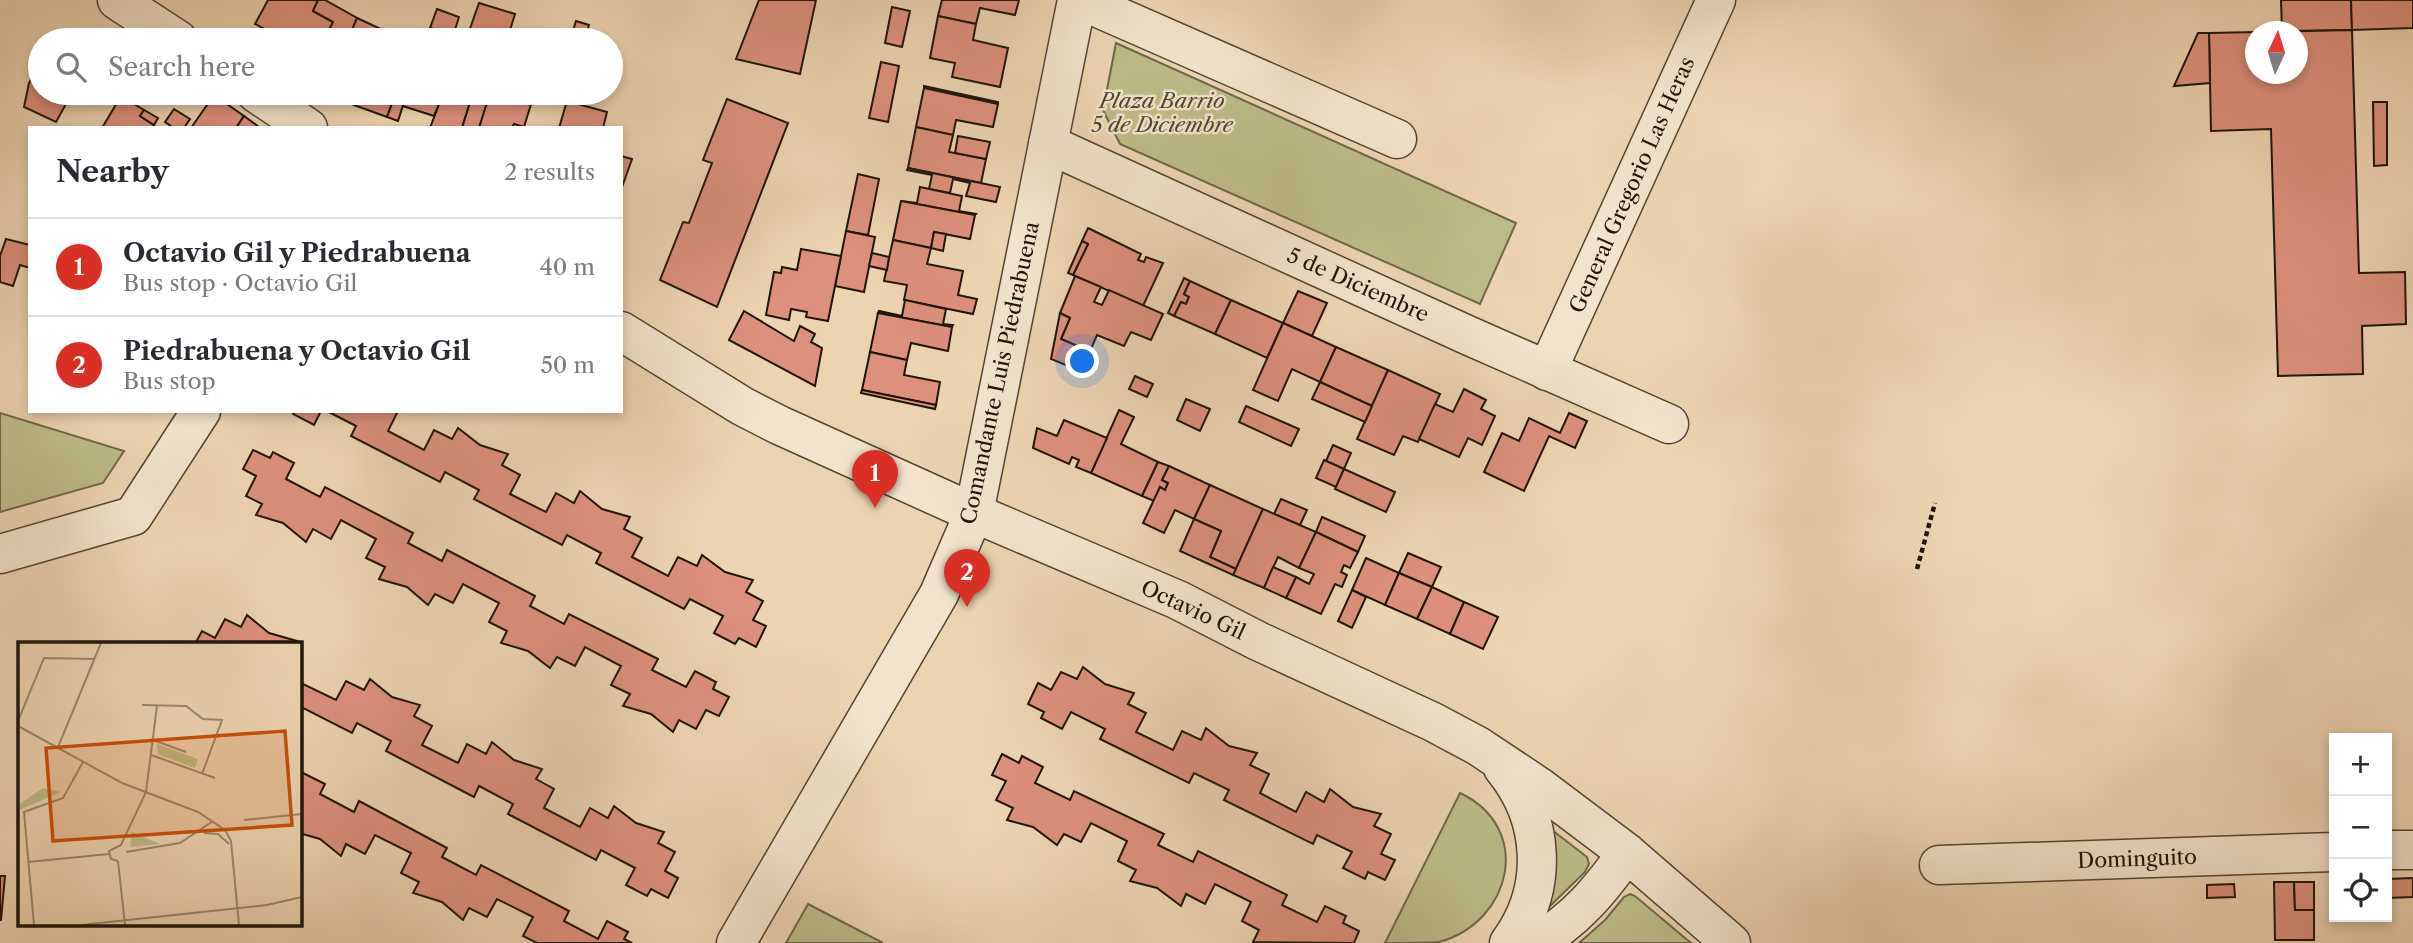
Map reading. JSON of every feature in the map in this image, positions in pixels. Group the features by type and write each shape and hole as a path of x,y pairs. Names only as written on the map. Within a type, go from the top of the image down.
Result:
{"street":[{"path":"1078,0 1397,139"},
{"name":"Comandante Luis Piedrabuena","path":"736,943 939,594 974,513 1078,0"},
{"name":"General Gregorio Las Heras","path":"1547,371 1716,0"},
{"path":"122,1 160,28"},
{"path":"274,105 305,126"},
{"name":"5 de Diciembre","path":"1048,145 1669,424"},
{"name":"Octavio Gil","path":"623,332 755,412 974,513 1178,600 1478,746 1538,786 1627,853 1731,943"},
{"path":"0,554 133,516 200,413"},
{"path":"1478,746 1500,765 1518,787 1536,834 1537,863 1533,896 1509,943"},
{"path":"2392,850 2413,850"},
{"name":"Dominguito","path":"1939,865 2329,852"},
{"path":"1536,943 1583,909 1597,895 1627,853"}],"path":[{"path":"1917,569 1935,503"}],"green space":[{"name":"Plaza Barrio 5 de Diciembre","path":"1116,43 1516,223 1480,304 1120,144 1103,110"},
{"path":"0,413 124,451 103,483 0,512"},
{"path":"1460,793 1483,809 1498,828 1505,850 1505,873 1497,895 1483,915 1464,931 1439,942 1385,943"},
{"path":"1552,830 1587,857 1589,864 1585,872 1548,908"},
{"path":"1630,894 1635,896 1691,943 1579,943"},
{"path":"808,904 883,943 786,943"}],"building":[{"path":"268,0 318,0 313,11 333,22 330,28 262,28 255,24"},
{"path":"318,0 325,0 357,18 353,28 330,28 333,22 313,11"},
{"path":"759,0 816,0 800,74 736,59"},
{"path":"942,0 1019,0 1015,15 980,8 976,24 938,16"},
{"path":"2281,0 2351,0 2352,30 2308,31 2308,21 2282,21"},
{"path":"2351,0 2413,0 2413,28 2352,30"},
{"path":"479,3 515,14 511,28 470,28"},
{"path":"892,7 910,11 902,47 885,43"},
{"path":"437,9 459,17 456,28 430,28"},
{"path":"938,16 976,24 973,40 1008,48 1000,87 952,77 955,63 930,58"},
{"path":"357,18 379,28 353,28"},
{"path":"576,21 589,25 588,28 574,28"},
{"path":"2352,30 2359,273 2405,272 2406,324 2362,326 2363,374 2278,376 2271,129 2211,131 2209,33 2245,32 2245,84 2308,84 2308,31"},
{"path":"2198,33 2209,33 2210,83 2174,86"},
{"path":"881,62 899,66 888,122 869,118"},
{"path":"28,88 28,105 65,105 56,122 24,107"},
{"path":"924,88 998,102 998,104"},
{"path":"924,88 998,104 993,127 956,120 953,135 916,127"},
{"path":"727,99 788,123 717,307 660,280 683,222 689,223 712,163 703,160"},
{"path":"2373,102 2387,102 2387,165 2374,166"},
{"path":"116,105 136,105 144,110 140,116 154,125 153,126 103,126"},
{"path":"207,105 228,105 244,116 237,126 192,126"},
{"path":"354,105 392,105 387,117"},
{"path":"392,105 403,105 398,121 387,117"},
{"path":"403,105 439,105 434,116"},
{"path":"439,105 469,105 463,126 431,126"},
{"path":"469,105 487,105 480,126 463,126"},
{"path":"486,105 531,105 524,126 480,126"},
{"path":"566,105 582,105 607,112 604,126 560,126"},
{"path":"174,109 190,119 185,126 171,126 165,122"},
{"path":"144,110 158,118 154,125 140,116"},
{"path":"244,116 258,126 237,126"},
{"path":"916,127 953,135 949,152 986,159 981,183 908,168"},
{"path":"958,136 990,142 986,159 955,153"},
{"path":"623,157 632,159 623,184"},
{"path":"908,168 1000,187 996,202 966,196 970,183 953,179 950,193 929,189 932,175 907,170"},
{"path":"858,174 879,179 868,235 846,231"},
{"path":"920,187 962,196 959,211 976,214 901,201 917,203"},
{"path":"901,201 975,215 970,239 934,232 931,248 893,240"},
{"path":"1088,228 1141,254 1138,260 1144,262 1146,257 1163,263 1143,306 1073,275 1088,244 1082,241"},
{"path":"846,231 875,237 864,292 835,286"},
{"path":"934,232 946,234 943,251 931,248"},
{"path":"6,239 28,244 28,267 20,265 13,286 0,282 0,256"},
{"path":"893,240 931,248 927,264 963,271 958,295 977,299 973,314 904,300 907,285 884,281"},
{"path":"1082,241 1088,244 1073,275 1068,273"},
{"path":"801,249 841,256 828,321 806,317 807,312 791,309 789,320 766,315 774,272 781,273 782,267 797,270"},
{"path":"872,253 889,257 887,270 869,266"},
{"path":"1075,276 1101,287 1094,302 1102,305 1109,290 1163,314 1151,340 1131,332 1124,346 1097,335 1081,372 1073,368 1082,348 1061,339 1070,318 1060,313"},
{"path":"1184,278 1190,281 1184,294 1189,297 1186,304 1181,302 1174,316 1168,313"},
{"path":"1190,281 1231,300 1215,334 1174,316 1181,302 1186,304 1189,297 1184,294"},
{"path":"1298,291 1327,303 1312,336 1283,323"},
{"path":"905,300 946,309 943,324 953,325 952,327 878,313 879,311 902,316"},
{"path":"1231,300 1283,323 1267,358 1215,334"},
{"path":"744,311 794,341 800,326 815,334 811,342 822,348 815,386 729,340"},
{"path":"878,313 952,327 948,351 911,343 907,360 870,352"},
{"path":"1060,313 1070,318 1061,339 1082,348 1073,368 1051,359"},
{"path":"1283,323 1336,347 1320,382 1292,369 1278,401 1253,390"},
{"path":"1336,347 1388,370 1372,406 1320,382"},
{"path":"870,352 907,360 904,375 940,382 936,405 862,390"},
{"path":"1388,370 1440,394 1418,442 1403,436 1394,455 1357,439"},
{"path":"1135,376 1153,384 1147,397 1129,389"},
{"path":"1320,382 1372,406 1365,422 1312,399"},
{"path":"1464,389 1486,400 1481,409 1495,416 1482,445 1468,438 1459,457 1419,439 1435,404 1453,412"},
{"path":"862,390 936,405 935,409 861,393"},
{"path":"1186,399 1210,409 1200,431 1177,420"},
{"path":"1246,406 1299,429 1291,446 1239,422"},
{"path":"1119,410 1134,417 1121,444 1158,462 1142,496 1091,473"},
{"path":"294,413 320,413 314,425"},
{"path":"331,413 397,413 388,431 424,450 434,430 452,439 458,428 480,445 508,454 502,465 520,475 510,494 546,512 556,493 574,503 580,491 602,509 630,517 624,529 642,538 632,557 668,576 678,557 697,566 702,555 725,572 753,580 746,592 763,601 753,620 766,626 756,647 739,638 735,644 714,633 723,616 690,599 684,609 596,563 601,553 567,535 562,545 474,499 479,490 445,472 440,482 351,436 356,426"},
{"path":"1569,413 1587,421 1575,448 1549,436 1524,491 1484,472 1502,433 1519,441 1529,418 1560,433"},
{"path":"1064,420 1107,438 1091,473 1076,467 1079,460 1072,457 1069,464 1033,448 1037,428 1057,436"},
{"path":"1333,445 1351,453 1344,469 1326,461"},
{"path":"253,450 270,458 273,452 294,463 286,479 320,497 325,487 413,533 408,543 442,561 447,550 535,596 530,606 564,624 569,614 658,659 652,670 686,687 695,671 716,682 713,689 729,697 719,716 706,710 696,729 679,720 673,732 651,714 623,706 630,694 611,685 621,666 585,647 575,666 557,657 550,668 528,651 501,643 507,631 489,622 499,603 463,584 453,603 435,594 428,605 407,587 379,579 385,567 366,558 376,539 341,520 331,539 313,529 306,542 283,523 256,515 262,504 246,496 256,476 243,469"},
{"path":"1324,460 1344,469 1336,487 1316,478"},
{"path":"1158,462 1169,466 1162,480 1168,483 1165,490 1160,487 1154,501 1142,496"},
{"path":"1169,466 1210,485 1194,519 1175,510 1164,533 1143,523 1160,487 1165,490 1168,483 1162,480"},
{"path":"1344,469 1395,492 1386,512 1335,489"},
{"path":"1210,485 1263,509 1236,569 1210,557 1221,531 1194,519"},
{"path":"1281,499 1307,510 1300,525 1274,514"},
{"path":"1263,509 1316,532 1299,568 1278,557 1264,588 1233,575"},
{"path":"1322,517 1365,536 1358,552 1316,532"},
{"path":"1194,519 1221,531 1210,557 1236,569 1233,575 1180,551"},
{"path":"1316,532 1358,552 1350,568 1344,565 1341,572 1347,575 1342,587 1335,584 1321,614 1286,598 1296,577 1309,584 1314,574 1299,568"},
{"path":"1408,553 1441,567 1432,587 1399,573"},
{"path":"1366,558 1399,573 1385,605 1352,590"},
{"path":"1273,567 1296,577 1286,598 1264,588"},
{"path":"1399,573 1432,587 1417,619 1385,605"},
{"path":"1432,587 1464,602 1450,634 1417,619"},
{"path":"1352,590 1366,597 1352,628 1338,621"},
{"path":"1464,602 1498,617 1483,649 1450,634"},
{"path":"247,615 269,633 297,641 196,642 202,631 215,638 225,619 241,627"},
{"path":"1083,667 1105,684 1134,693 1128,704 1146,713 1136,732 1173,750 1182,731 1201,740 1206,728 1229,746 1257,753 1250,765 1269,774 1260,793 1296,812 1306,792 1324,802 1330,789 1353,807 1381,814 1374,826 1391,834 1381,854 1395,860 1385,880 1368,872 1365,879 1343,868 1352,852 1317,835 1313,844 1224,800 1229,790 1194,773 1189,783 1100,739 1105,729 1071,712 1062,729 1041,718 1044,712 1028,704 1038,683 1051,690 1061,672 1077,679"},
{"path":"370,679 392,697 420,705 414,716 432,726 422,745 458,763 467,744 486,754 492,742 514,760 542,769 536,779 554,789 544,808 580,827 590,808 608,818 614,806 636,823 664,832 658,843 675,852 665,871 678,878 668,898 651,889 647,896 626,885 635,868 601,850 596,860 508,814 513,804 479,786 474,797 386,751 391,741 357,723 352,733 301,707 301,683 336,700 346,681 364,690"},
{"path":"1002,754 1019,763 1022,756 1043,767 1035,783 1070,800 1074,791 1164,834 1158,845 1193,862 1198,851 1287,895 1282,905 1317,922 1325,906 1346,916 1343,923 1359,931 1354,943 1253,942 1259,930 1242,921 1251,902 1215,884 1205,904 1186,894 1181,906 1157,888 1130,881 1136,870 1118,861 1127,841 1091,823 1081,842 1064,834 1057,845 1033,827 1007,820 1013,808 996,800 1006,781 992,775"},
{"path":"301,772 325,784 320,794 354,812 359,801 447,848 442,857 476,875 481,865 569,911 564,921 598,939 607,921 628,932 624,939 632,943 537,943 523,936 533,917 497,899 487,917 469,908 463,920 442,902 413,893 419,882 401,873 411,853 375,835 365,854 346,844 341,856 320,839 301,834"},
{"path":"0,876 5,876 1,920 0,920"},
{"path":"2413,878 2413,897 2392,898 2392,879"},
{"path":"2274,882 2294,882 2295,910 2314,910 2314,940 2275,940"},
{"path":"2294,882 2314,882 2314,910 2295,910"},
{"path":"2234,884 2235,897 2207,898 2207,885"}],"place":[{"name":"Octavio Gil y Piedrabuena","path":"875,508"},
{"name":"Piedrabuena y Octavio Gil","path":"967,607"}]}
